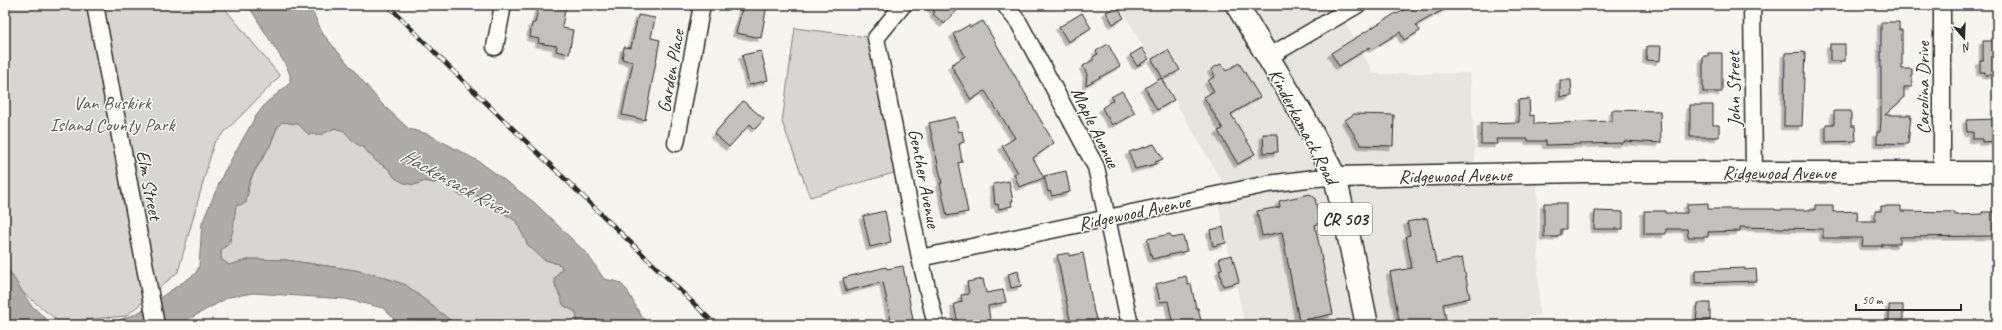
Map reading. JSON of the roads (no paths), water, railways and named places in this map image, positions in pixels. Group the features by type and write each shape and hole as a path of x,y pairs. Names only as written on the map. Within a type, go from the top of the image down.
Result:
{"main road":[{"name":"Kinderkamack Road","path":"1237,5 1305,119 1335,177 1367,325"}],"street":[{"name":"Elm Street","path":"95,5 156,325"},
{"path":"495,47 503,5"},
{"name":"Garden Place","path":"676,143 702,5"},
{"name":"Genther Avenue","path":"903,5 876,38 920,258 936,325"},
{"name":"Maple Avenue","path":"1005,5 1019,23 1088,148 1096,167 1130,325"},
{"path":"1268,57 1357,5"},
{"name":"John Street","path":"1752,5 1754,172"},
{"name":"Carolina Drive","path":"1942,5 1942,172"},
{"name":"Ridgewood Avenue","path":"920,258 1268,184 1308,179 1335,177 1584,172 1997,172"}],"water":[{"name":"Hackensack River","path":"243,5 307,5 314,15 323,34 382,104 409,129 428,134 480,162 535,203 588,255 604,279 619,282 627,290 641,316 650,325 574,325 577,322 576,312 563,305 554,279 562,269 561,265 543,259 528,245 516,221 476,195 468,194 463,196 458,194 456,188 442,180 434,183 425,181 414,185 404,183 395,178 389,169 376,161 363,147 355,143 344,131 335,128 322,134 308,134 298,124 282,122 277,127 270,146 254,171 248,185 246,203 236,206 232,235 230,240 221,250 221,259 229,265 251,259 286,260 355,270 380,276 406,285 456,325 400,325 383,308 346,299 253,293 229,297 178,325 106,325 136,314 195,274 199,267 202,223 224,172 256,116 266,103 290,83 290,75 287,67 251,10"},
{"path":"5,247 7,267 30,304 49,322 61,325 5,325"}],"railway":[{"path":"388,5 450,68 716,325"}],"park label":[{"name":"Van Buskirk Island County Park","path":"112,113"}]}
